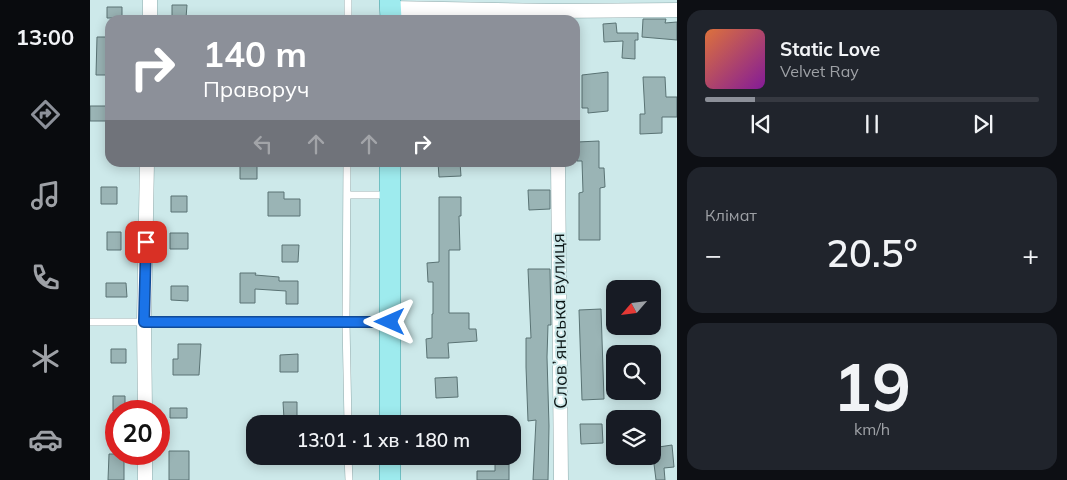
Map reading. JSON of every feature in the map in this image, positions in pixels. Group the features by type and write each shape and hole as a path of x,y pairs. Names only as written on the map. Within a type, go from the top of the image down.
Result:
{"main road":[{"path":"390,167 390,415"},
{"path":"390,465 390,480"}],"street":[{"path":"150,0 150,15"},
{"path":"390,9 531,15"},
{"path":"574,15 677,10"},
{"path":"145,400 144,322 147,167"},
{"name":"Словʼянська вулиця","path":"558,167 561,480"},
{"path":"145,465 145,480"}],"lane":[{"path":"348,0 348,15"},
{"path":"347,167 346,322 348,415"},
{"path":"347,194 390,195"},
{"path":"90,322 390,322"},
{"path":"348,465 348,480"}],"building":[{"path":"172,5 187,5 186,15 172,15"},
{"path":"107,7 122,7 122,15 107,15"},
{"path":"643,19 666,19 665,23 677,22 677,40 642,37"},
{"path":"616,23 617,33 638,33 638,40 635,40 635,59 622,58 623,41 604,42 603,24"},
{"path":"97,37 105,37 105,75 96,75"},
{"path":"608,72 608,111 588,113 588,108 582,108 582,75"},
{"path":"643,77 665,77 666,97 677,97 677,117 662,117 662,133 640,134 640,114 645,114"},
{"path":"90,106 105,106 105,121 90,121"},
{"path":"599,141 599,168 604,168 605,187 600,188 600,240 579,240 579,193 583,192 580,142"},
{"path":"240,167 257,167 257,179 240,179"},
{"path":"438,167 460,167 461,176 439,177"},
{"path":"101,187 117,187 117,204 101,204"},
{"path":"528,190 550,190 550,209 529,210"},
{"path":"268,192 284,192 284,199 300,199 300,216 268,216"},
{"path":"171,196 187,196 187,212 171,212"},
{"path":"439,197 461,197 461,216 459,216 460,250 449,250 449,313 469,313 469,329 476,329 477,341 448,343 449,358 427,358 426,339 432,338 433,282 428,282 427,263 439,262"},
{"path":"107,232 121,232 121,250 107,250"},
{"path":"170,233 188,233 188,249 170,249"},
{"path":"282,245 299,245 298,262 282,262"},
{"path":"528,269 550,269 551,325 548,325 547,357 548,480 533,480 536,420 528,421 526,338 531,338"},
{"path":"240,273 256,273 255,275 279,277 279,281 298,281 298,304 286,304 286,291 255,289 255,303 240,303"},
{"path":"106,283 126,283 127,297 106,297"},
{"path":"171,286 188,286 188,301 171,300"},
{"path":"601,309 604,399 582,400 579,310"},
{"path":"178,344 201,344 199,375 173,375 173,359 178,359"},
{"path":"111,349 126,349 126,363 111,363"},
{"path":"298,354 298,372 280,372 280,355"},
{"path":"457,377 458,397 436,398 435,378"},
{"path":"113,396 125,396 125,400 113,400"},
{"path":"283,402 297,402 297,415 284,415"},
{"path":"170,408 187,408 187,418 170,418"},
{"path":"580,424 602,424 603,443 581,444"},
{"path":"672,445 674,467 664,468 665,480 656,480 654,465 661,465 661,447"},
{"path":"170,451 189,451 189,480 169,480"},
{"path":"109,465 124,465 124,480 108,480"},
{"path":"495,465 509,465 509,480 477,480 477,471 495,471"}],"route":[{"path":"146,242 144,322 390,322"}]}
